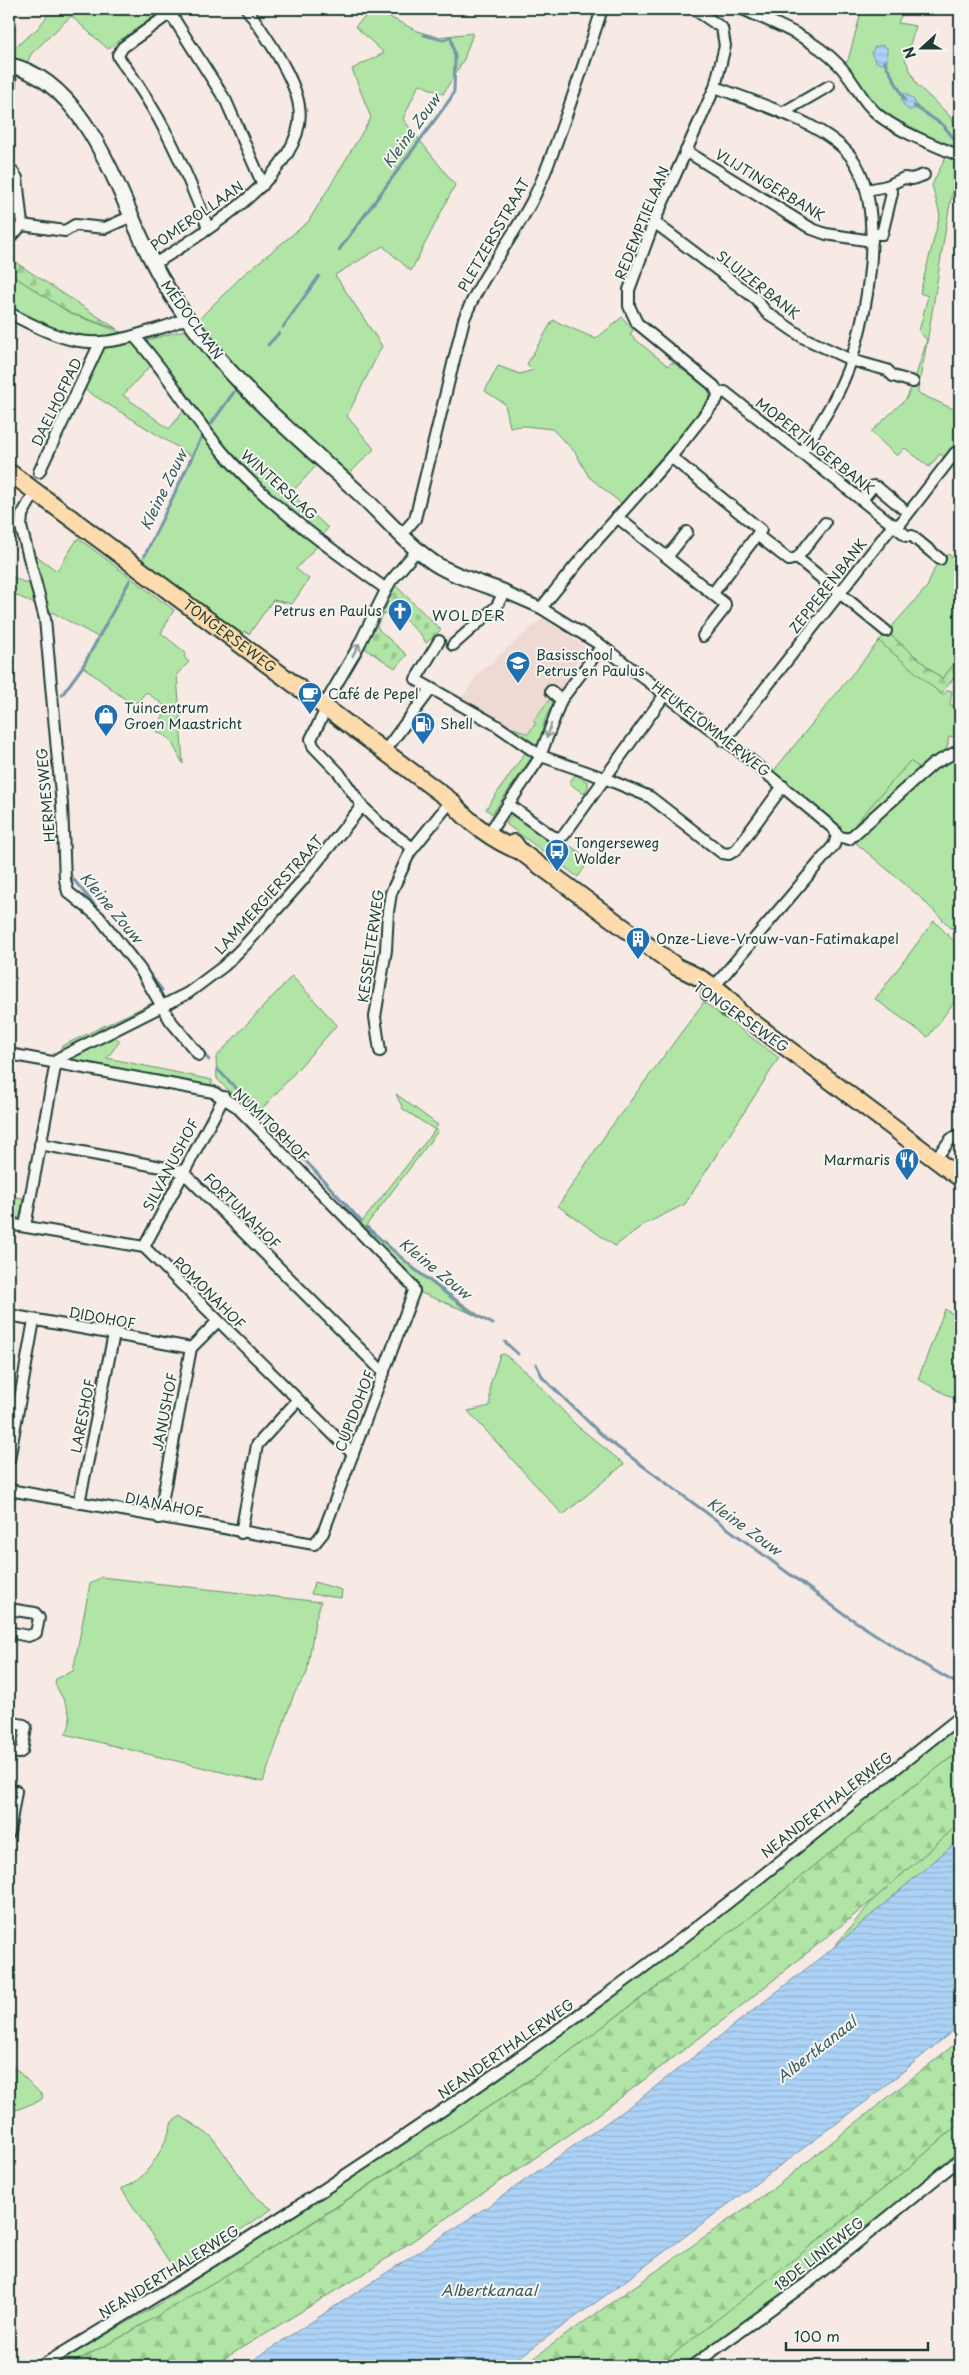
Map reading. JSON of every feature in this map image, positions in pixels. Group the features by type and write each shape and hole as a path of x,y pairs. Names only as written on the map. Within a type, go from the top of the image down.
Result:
{"main road":[{"name":"TONGERSEWEG","path":"9,472 325,709 451,801 463,804 491,830 511,840 520,851 677,967 695,974 709,991 734,1005 739,1012 960,1178"}],"street":[{"name":"POMEROLLAAN","path":"154,264 234,210 263,184 291,145 299,128 300,107 294,88 247,9"},
{"name":"PLETZERSSTRAAT","path":"402,534 415,518 464,319 470,303 478,287 528,208 551,160 602,9"},
{"name":"REDEMPTIELAAN","path":"694,9 720,25 725,35 725,46 715,88 654,222 629,290 628,301 631,313 637,323 714,386 718,394"},
{"path":"742,9 825,52 840,66 880,117 899,128 960,156"},
{"path":"208,228 168,132 146,94 119,58 119,51 165,17 170,16 174,19 226,101 263,184"},
{"path":"9,100 10,65"},
{"name":"MÉDOCLAAN","path":"10,65 27,71 46,82 75,112 104,156 154,264 186,317 211,350 238,379 418,550"},
{"path":"782,113 829,86"},
{"path":"715,88 782,113 816,130 844,149 858,168 867,190 872,238 867,284 851,360 835,398 801,453"},
{"name":"VLIJTINGERBANK","path":"686,151 812,229 826,234 872,238"},
{"path":"9,170 17,178 22,225 12,236"},
{"path":"867,190 887,186 904,178 924,175"},
{"path":"872,238 882,234 892,193 887,186"},
{"path":"22,225 65,231 75,225 105,228 132,216"},
{"name":"SLUIZERBANK","path":"654,222 756,299 766,312 804,338 851,360 887,370 893,376 913,382"},
{"path":"9,313 63,338 100,343 134,336 178,322 186,317"},
{"name":"WINTERSLAG","path":"134,336 162,367 200,423 240,470 260,490 318,538 386,589"},
{"name":"DAELHOFPAD","path":"39,472 100,343"},
{"name":"MOPERTINGERBANK","path":"718,394 725,392 907,536 912,536 940,559"},
{"path":"541,608 715,404 718,394"},
{"name":"ZEPPERENBANK","path":"724,741 893,525 900,524 955,453"},
{"path":"671,457 761,530 713,593"},
{"path":"862,500 874,486 902,508"},
{"name":"HERMESWEG","path":"35,492 26,505 21,521 45,619 62,814 64,877 68,892 88,907 108,928 140,969 163,1005 170,1020 199,1056"},
{"path":"617,517 724,602 726,607 703,636"},
{"path":"757,535 789,560 797,558 825,523"},
{"path":"668,556 687,532"},
{"path":"413,848 380,824 362,806 339,773 311,742 312,735 386,589 398,570 418,550"},
{"name":"HEUKELOMMERWEG","path":"418,550 440,567 541,608 602,646 666,693 783,786 834,829 837,836"},
{"path":"797,558 886,631"},
{"path":"453,645 498,606 504,592"},
{"path":"439,641 416,679 496,725 541,756 604,778 650,797 725,854 733,853 736,850 783,786"},
{"path":"491,830 541,756 561,700 602,646"},
{"path":"384,752 426,686"},
{"path":"551,692 561,700"},
{"path":"508,804 552,836 558,838 564,835 666,693"},
{"path":"709,991 834,845 837,836 849,839 933,764 960,750"},
{"name":"KESSELTERWEG","path":"380,1052 374,1017 386,950 389,901 401,868 413,848 451,801"},
{"name":"LAMMERGIERSTRAAT","path":"56,1062 60,1058 163,1005 203,982 248,943 315,866 362,806"},
{"name":"NUMITORHOF","path":"9,1054 213,1092 224,1097 236,1106 412,1285"},
{"path":"25,1226 56,1062"},
{"name":"SILVANUSHOF","path":"144,1247 182,1172 224,1097"},
{"path":"935,1159 951,1139 960,1134"},
{"path":"40,1144 182,1172"},
{"name":"FORTUNAHOF","path":"182,1172 384,1373"},
{"path":"9,1224 144,1247"},
{"name":"POMONAHOF","path":"144,1247 353,1454"},
{"name":"CUPIDOHOF","path":"314,1544 323,1534 414,1295 412,1285"},
{"name":"DIDOHOF","path":"9,1315 191,1348"},
{"path":"9,1460 34,1320"},
{"path":"191,1348 218,1321"},
{"name":"LARESHOF","path":"79,1503 114,1334"},
{"name":"JANUSHOF","path":"159,1518 191,1348"},
{"path":"241,1533 257,1445 298,1400"},
{"name":"DIANAHOF","path":"9,1490 241,1533 314,1544"},
{"path":"9,1609 35,1613 38,1618 36,1633 28,1636 9,1632"},
{"name":"NEANDERTHALERWEG","path":"40,2366 293,2211 597,2002 960,1717"},
{"path":"9,1722 26,1727 22,1751 19,1753 9,1752"},
{"path":"9,1789 16,1791 9,1833"},
{"name":"18DE LINIEWEG","path":"692,2366 811,2280 960,2159"}],"shaded area":[{"name":"Basisschool Petrus en Paulus","path":"543,618 587,648 573,667 576,670 556,698 552,695 532,721 536,724 528,733 514,727 511,730 460,701 478,674"}],"green space":[{"path":"53,9 85,9 93,13 109,15 133,9 164,9 108,49 71,16 31,54 27,63 11,59 14,48 37,29"},
{"path":"374,9 417,31 437,37 473,33 464,59 443,94 419,84 403,119 455,185 411,271 383,246 335,275 382,346 347,416 374,449 349,474 232,362 198,320 243,275 308,222 371,118 352,69 384,53 355,26"},
{"path":"862,9 904,9 898,23 916,26 905,59 917,85 948,114 959,130 960,152 875,109 844,65 848,60"},
{"path":"947,154 959,159 918,393 960,412 960,450 946,458 940,454 929,467 905,448 897,456 871,432 906,399 914,382 927,340 919,331 928,296 920,293 940,215 932,185"},
{"path":"9,258 117,329 70,313 9,273"},
{"path":"9,273 70,313 126,334 97,340 62,334 9,309"},
{"path":"622,317 633,330 630,335 668,366 672,362 706,387 710,394 709,402 622,504 589,477 575,452 552,429 525,426 510,427 505,404 485,391 498,366 520,374 533,370 527,364 553,320 596,339"},
{"path":"185,330 236,387 317,465 291,493 328,528 320,538 240,468 144,341"},
{"path":"136,342 153,363 123,395 169,429 186,408 318,545 296,569 309,579 292,604 273,600 249,634 244,631 241,635 142,560 193,457 82,388 101,349"},
{"path":"78,538 174,610 161,633 186,653 184,657 189,662 177,674 183,764 170,739 153,729 169,709 146,692 134,706 82,666 98,637 48,610 30,551 57,571"},
{"path":"948,554 960,563 960,657 942,679 887,632 927,587 938,560 942,562"},
{"path":"9,576 36,587 37,605 9,592"},
{"path":"394,584 441,630 426,643 422,636 398,613 400,610 395,605 388,611 389,614 384,613 377,625 379,630 407,655 395,668 361,646"},
{"path":"887,632 942,679 960,657 960,673 957,674 941,694 879,641"},
{"path":"879,641 943,695 948,690 952,691 950,705 960,706 960,735 949,737 946,753 921,769 910,762 858,828 845,834 772,773"},
{"path":"553,695 556,698 545,719 539,745 534,747 511,732 514,728 528,734 536,723 533,721"},
{"path":"527,750 532,757 492,814 486,809"},
{"path":"955,755 960,759 960,937 920,897 856,843 858,837 937,765"},
{"path":"910,761 921,769 858,828 856,823"},
{"path":"575,775 588,782 588,787 584,794 569,783"},
{"path":"514,815 551,842 564,842 590,859 578,877 506,824 511,816"},
{"path":"934,921 960,947 960,1005 955,1001 928,1037 875,999"},
{"path":"292,976 337,1025 255,1117 217,1079 216,1057"},
{"path":"154,1002 150,1008 58,1053 62,1046"},
{"path":"704,1002 779,1058 685,1204 643,1225 615,1246 558,1206 608,1131"},
{"path":"114,1036 120,1041 107,1058 212,1080 211,1090 72,1063 73,1055"},
{"path":"396,1094 438,1125 435,1129 438,1131 365,1227 427,1278 483,1318 421,1293 420,1287 364,1231 361,1223 435,1130 403,1109"},
{"path":"9,1196 23,1198 20,1218 9,1216"},
{"path":"945,1309 960,1319 960,1402 918,1379"},
{"path":"504,1354 529,1374 575,1424 624,1464 563,1515 468,1411 490,1406 490,1385 500,1355"},
{"path":"101,1577 321,1602 315,1621 307,1673 294,1694 263,1782 65,1734 69,1728 69,1715 65,1702 55,1684 56,1679 73,1671 90,1584"},
{"path":"314,1582 342,1590 341,1598 311,1594"},
{"path":"960,1725 960,1751 907,1791 761,1909 546,2069 273,2248 125,2335 67,2366 52,2366 161,2303 610,1995"},
{"path":"960,1751 960,1823 873,1900 731,2014 591,2120 371,2269 212,2366 67,2366 125,2335 300,2231 546,2069 761,1909 907,1791"},
{"path":"960,1823 960,1839 834,1947 873,1900"},
{"path":"960,2040 960,2123 897,2178 672,2355 657,2366 522,2366 778,2185"},
{"path":"9,2062 43,2096 41,2100 9,2113"},
{"path":"181,2116 212,2137 255,2196 272,2209 176,2272 121,2188 130,2185 138,2179 154,2162 172,2122"},
{"path":"960,2123 960,2155 818,2268 689,2366 657,2366 897,2178"}],"water":[{"path":"882,45 887,48 887,62 882,64 876,62 871,53 875,47"},
{"path":"905,93 913,99 918,108 909,110 904,106 901,98"},
{"name":"Albertkanaal","path":"960,1839 960,2025 868,2100 609,2293 507,2366 244,2366 490,2205 637,2101 834,1947"}],"waterway":[{"name":"Kleine Zouw","path":"339,250 451,98 454,91 455,57 451,37 443,40 424,35"},
{"path":"884,61 905,100"},
{"path":"914,106 943,125 960,146"},
{"name":"Kleine Zouw","path":"283,327 319,276"},
{"name":"Kleine Zouw","path":"268,345 279,333"},
{"name":"Kleine Zouw","path":"211,424 234,392"},
{"name":"Kleine Zouw","path":"145,555 203,434"},
{"name":"Kleine Zouw","path":"62,695 83,666 130,580"},
{"name":"Kleine Zouw","path":"67,810 69,853"},
{"name":"Kleine Zouw","path":"69,874 135,954"},
{"name":"Kleine Zouw","path":"144,967 162,990"},
{"name":"Kleine Zouw","path":"201,1051 209,1060"},
{"name":"Kleine Zouw","path":"217,1069 259,1111"},
{"name":"Kleine Zouw","path":"266,1118 361,1221"},
{"name":"Kleine Zouw","path":"367,1227 413,1268 472,1313 493,1324"},
{"name":"Kleine Zouw","path":"505,1342 518,1354"},
{"name":"Kleine Zouw","path":"536,1364 543,1378 605,1438 841,1612 904,1653 959,1685"}],"place":[{"name":"Petrus en Paulus","path":"400,632"},
{"name":"Basisschool Petrus en Paulus","path":"518,684"},
{"name":"Café de Pepel","path":"310,715"},
{"name":"Tuincentrum Groen Maastricht","path":"106,737"},
{"name":"Shell","path":"423,745"},
{"name":"Tongerseweg Wolder","path":"557,872"},
{"name":"Onze-Lieve-Vrouw-van-Fatimakapel","path":"638,960"},
{"name":"Marmaris","path":"907,1181"}],"district":[{"name":"WOLDER","path":"469,616"}]}
